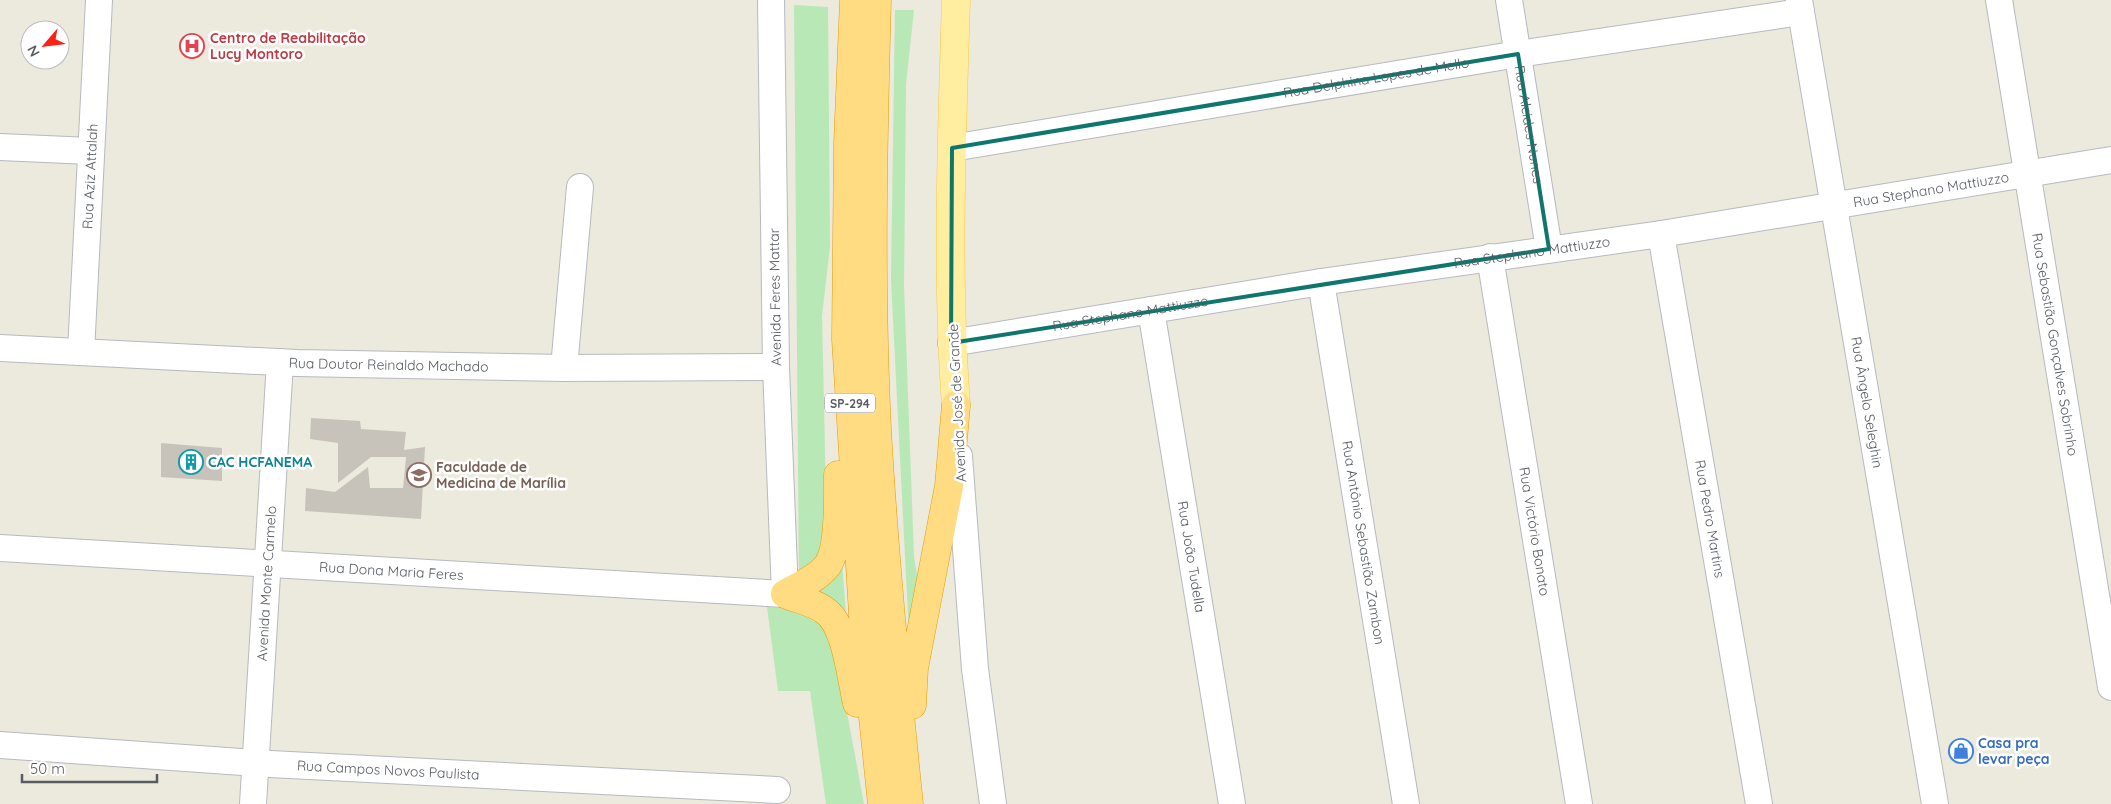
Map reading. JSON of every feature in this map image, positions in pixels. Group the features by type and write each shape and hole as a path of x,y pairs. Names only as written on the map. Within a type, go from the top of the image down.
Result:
{"highway":[{"name":"SP-294","path":"854,0 848,143 846,339 864,630 881,804"},
{"name":"SP-294","path":"877,0 873,146 877,428 889,610 911,804"},
{"path":"785,594 817,575 827,566 831,556 838,512 838,377 846,339"},
{"path":"911,804 914,668 948,486 956,405"},
{"path":"785,594 824,609 833,618 840,630 881,804"}],"main road":[{"name":"Avenida José de Grande","path":"956,0 952,148 951,343 956,405"}],"street":[{"name":"Rua Aziz Attalah","path":"81,352 99,0"},
{"name":"Avenida Feres Mattar","path":"771,0 776,367 785,594"},
{"name":"Rua Alcides Nunes","path":"1509,0 1549,249"},
{"name":"Rua Sebastião Gonçalves Sobrinho","path":"1998,0 2111,687"},
{"name":"Rua Delphina Lopes de Mello","path":"952,148 1800,6"},
{"name":"Rua Ângelo Seleghin","path":"1800,6 1935,804"},
{"path":"0,147 90,150"},
{"name":"Rua Stephano Mattiuzzo","path":"951,343 1321,282 1661,234 2111,160"},
{"path":"564,368 580,187"},
{"name":"Rua Pedro Martins","path":"1661,234 1759,804"},
{"name":"Rua Victório Bonato","path":"1490,257 1579,804"},
{"name":"Rua Antônio Sebastião Zambon","path":"1321,282 1406,804"},
{"name":"Rua João Tudella","path":"1151,310 1232,804"},
{"name":"Rua Doutor Reinaldo Machado","path":"0,348 288,363 564,368 776,367"},
{"name":"Avenida Monte Carmelo","path":"253,804 262,763 288,363"},
{"name":"Avenida José de Grande","path":"956,405 975,669 993,804"},
{"name":"Rua Dona Maria Feres","path":"0,548 785,594"},
{"name":"Rua Campos Novos Paulista","path":"0,745 262,763 777,790"},
{"name":"Avenida Monte Carmelo","path":"262,763 268,804"}],"highlighted area":[{"path":"1518,54 1549,249 951,343 952,148"}],"green space":[{"path":"794,5 828,7 830,246 822,316 827,540 824,552 799,577"},
{"path":"895,10 914,10 906,84 904,286 914,557 919,587 909,635 891,279"},
{"path":"841,549 847,627 814,588"},
{"path":"767,607 790,609 823,622 835,648 864,804 826,804 810,691 778,691"}],"building":[{"path":"311,418 360,421 361,429 406,432 404,450 425,447 421,519 305,511 306,488 335,492 368,467 370,488 403,488 406,457 371,457 338,483 338,443 310,439"},
{"name":"CAC HCFANEMA","path":"161,443 222,448 222,481 161,477"}],"place":[{"name":"Centro de Reabilitação Lucy Montoro","path":"192,46"},
{"name":"CAC HCFANEMA","path":"191,462"},
{"name":"Faculdade de Medicina de Marília","path":"419,475"},
{"name":"Casa pra levar peça","path":"1961,751"}]}
